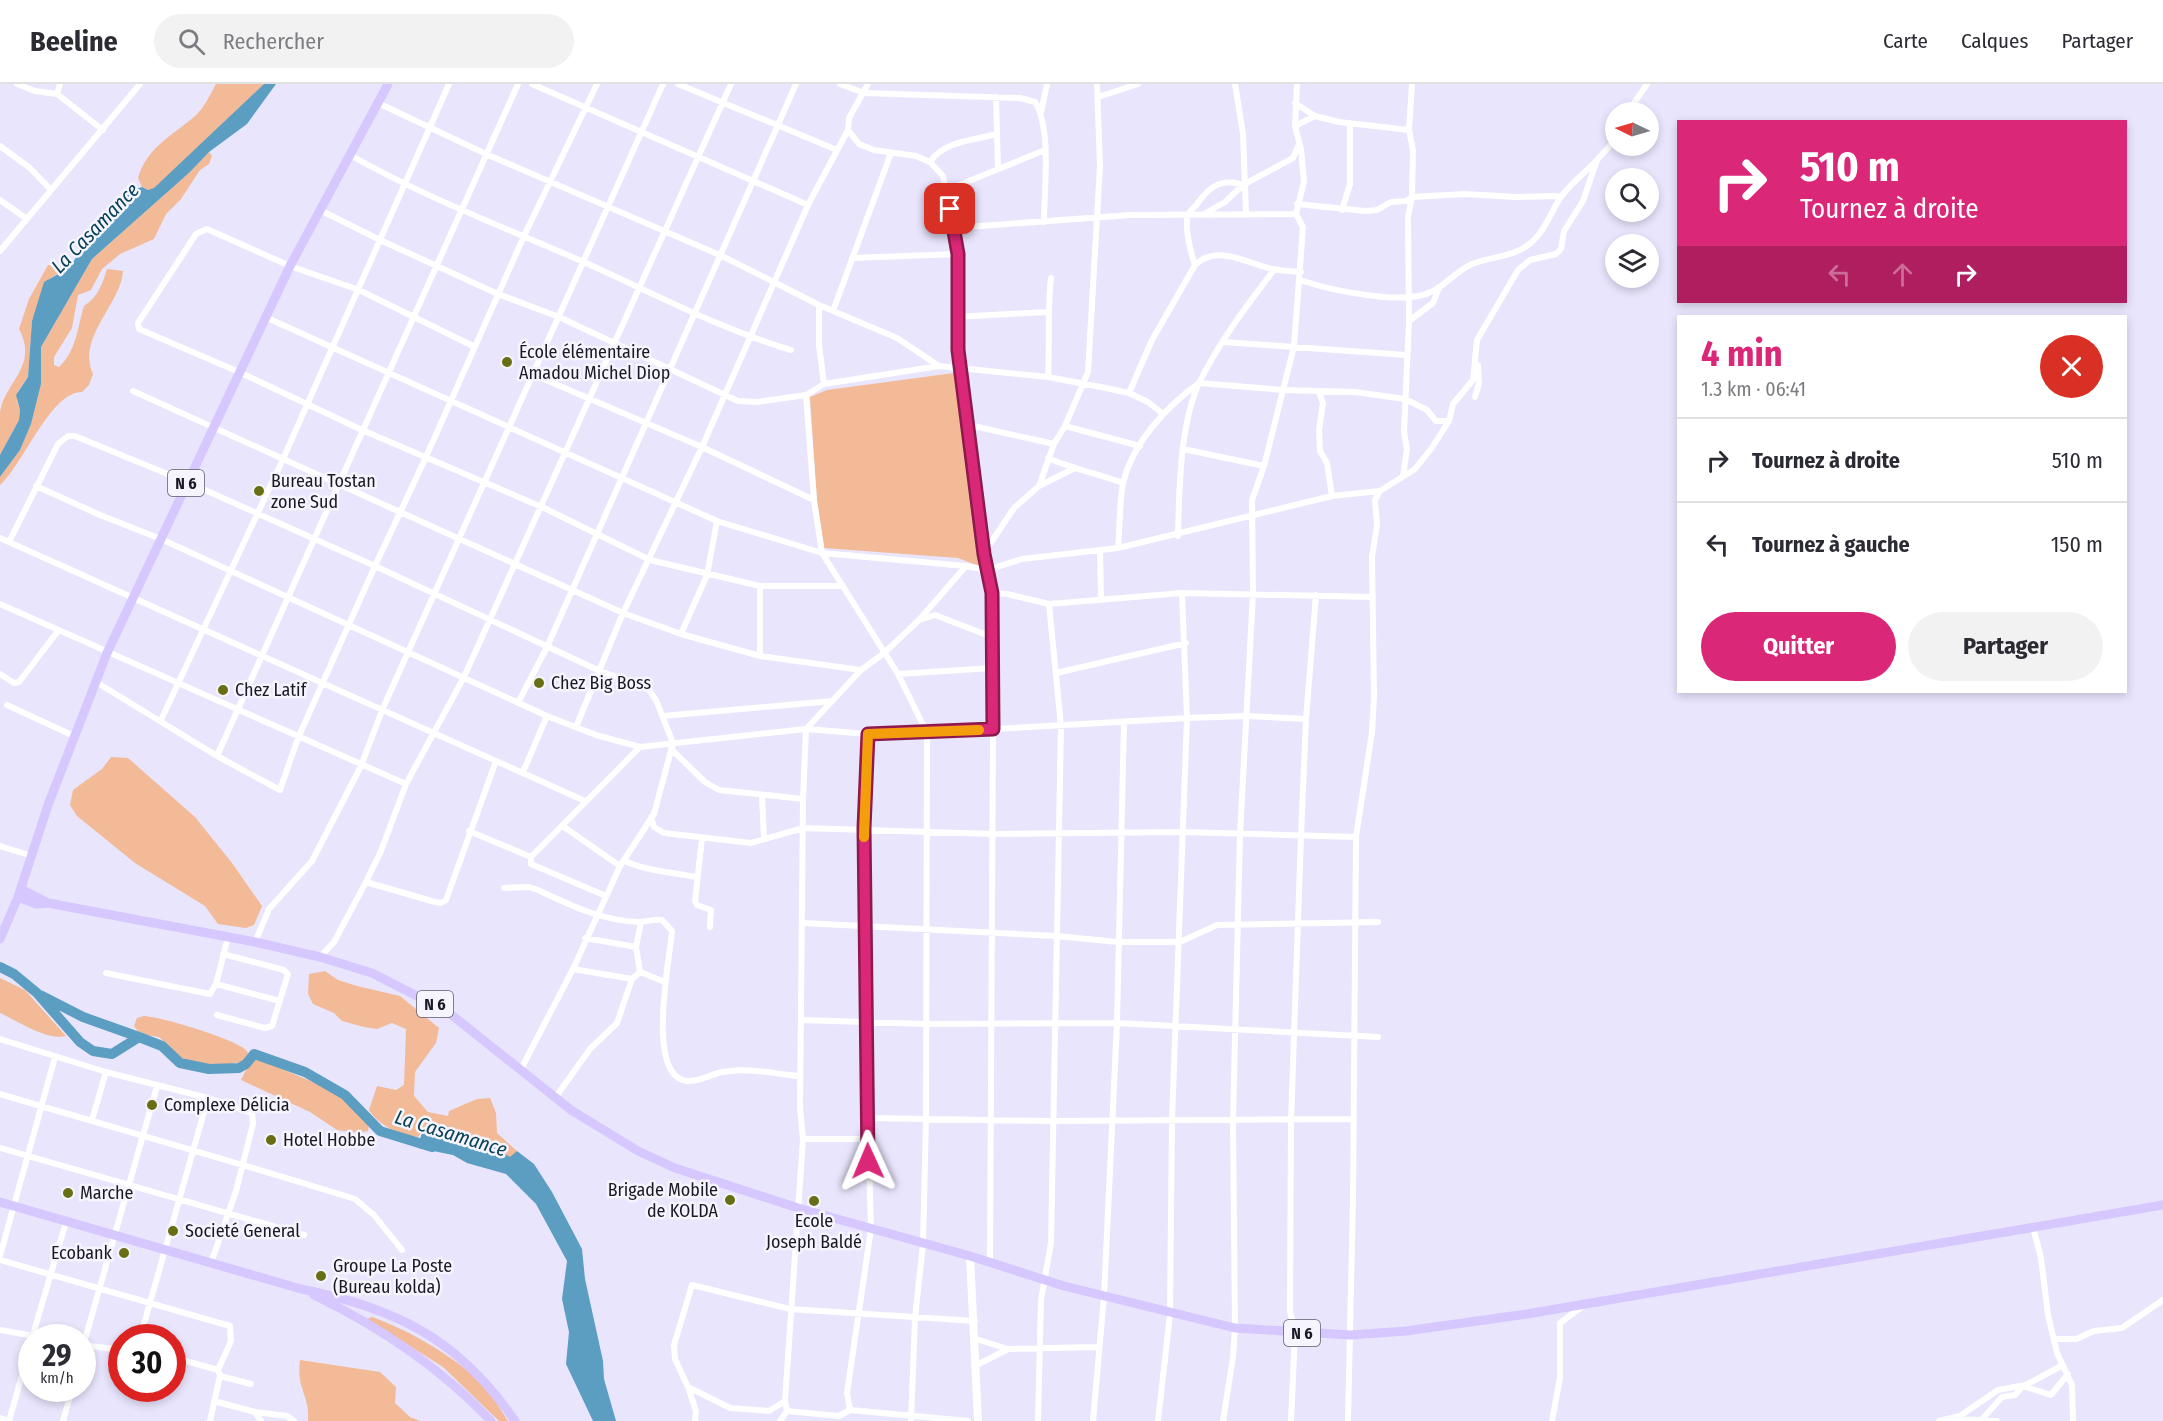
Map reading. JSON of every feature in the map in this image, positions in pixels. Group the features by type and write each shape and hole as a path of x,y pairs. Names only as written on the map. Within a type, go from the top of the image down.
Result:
{"main road":[{"name":"N 6","path":"20,893 48,804 107,653 265,317 388,84"},
{"name":"N 6","path":"20,893 48,903 255,942 321,957 372,973 415,993 448,1012 555,1098 638,1151 675,1168 798,1208 922,1244 1170,1314 1235,1328 1350,1335 1406,1330 1586,1303 2163,1205"},
{"name":"N 6","path":"20,893 36,904 48,903"},
{"path":"1,937 20,893"},
{"path":"11,916 18,910 36,904"},
{"path":"0,1202 301,1289 368,1306 422,1329 472,1367 514,1421"},
{"path":"301,1289 350,1312 412,1352 474,1402 491,1421"}],"street":[{"path":"17,84 35,91 57,94 103,130"},
{"path":"57,94 60,84"},
{"path":"161,720 308,404 449,84"},
{"path":"217,756 518,84"},
{"path":"532,84 700,156 808,206"},
{"path":"96,682 217,756 280,790 298,738 375,566 451,403 524,236 597,84"},
{"path":"255,942 269,909 312,861 361,766 383,708 663,84"},
{"path":"678,84 724,102 778,128 837,150"},
{"path":"321,957 334,942 366,882 385,842 406,783 464,677 731,84"},
{"path":"519,701 547,647 796,84"},
{"path":"840,84 864,93 996,97 1035,102 1041,112"},
{"path":"576,727 623,613 702,447 723,394 808,206 848,130 849,118 868,84"},
{"path":"1044,222 1045,150 1041,112 1047,84"},
{"path":"1039,486 1054,444 1065,426 1088,372 1100,166 1097,84"},
{"path":"1098,97 1138,84"},
{"path":"1235,84 1243,134 1243,185 1246,213"},
{"path":"1223,1421 1235,1328 1233,1120 1240,834 1253,593 1252,500 1264,466 1294,346 1303,227 1296,214 1304,182 1295,126 1297,84"},
{"path":"1403,476 1407,449 1405,399 1409,321 1408,217 1412,197 1413,150 1409,130 1412,84"},
{"path":"1635,102 1647,84"},
{"path":"0,251 103,130 136,86"},
{"path":"996,97 998,170"},
{"path":"378,104 486,154 722,255 833,311 897,338 939,366"},
{"path":"1295,104 1314,116 1409,130"},
{"path":"1295,126 1314,116"},
{"path":"1342,210 1350,184 1350,123"},
{"path":"848,130 859,144 891,153 916,156 930,162 943,176 958,254 956,317 961,370 984,554 992,593 990,1262"},
{"path":"930,162 948,146 997,134"},
{"path":"1204,214 1225,201 1243,185 1293,158 1299,144"},
{"path":"0,146 30,168 51,190"},
{"path":"947,190 1045,150"},
{"path":"1300,280 1329,290 1407,298 1429,293 1470,265 1486,259 1506,256 1534,241 1544,228 1561,196 1605,151"},
{"path":"833,311 891,153"},
{"path":"350,154 403,185 584,262 695,315 749,337 791,350"},
{"path":"1348,1421 1354,1119 1356,837 1372,732 1374,696 1372,557 1377,525 1375,500 1380,491 1423,461 1449,421 1453,404 1473,380 1478,340 1518,270 1530,260 1556,254 1561,249 1564,231 1583,201 1597,160"},
{"path":"1195,265 1189,249 1188,214 1204,192 1218,183 1234,182 1243,185"},
{"path":"1297,204 1342,210 1377,210 1391,202 1406,201 1412,197 1465,194 1516,197 1561,196"},
{"path":"0,200 27,219"},
{"path":"320,210 498,294 559,317 723,394 747,402 806,394 824,384 939,366 1048,377 1129,393 1148,402 1163,414"},
{"path":"953,228 1188,214 1296,214"},
{"path":"476,347 358,290 290,267 202,229 196,234 138,323 139,329 154,338 239,372 362,430 542,507 650,560 760,586 843,586"},
{"path":"852,258 958,254"},
{"path":"1129,393 1152,340 1195,265 1203,257 1213,255 1235,257 1274,270 1301,272"},
{"path":"1178,536 1183,449 1199,382 1238,317 1274,270"},
{"path":"1048,377 1050,327 1047,312 1051,278"},
{"path":"1409,321 1432,303 1438,288"},
{"path":"819,304 819,345 824,384"},
{"path":"956,317 1047,312"},
{"path":"265,317 451,403 717,521 822,553 987,570 1022,559 1119,548 1178,536 1332,495 1380,491"},
{"path":"1224,342 1406,355"},
{"path":"1475,358 1479,371 1475,397"},
{"path":"532,374 702,447 814,500"},
{"path":"1119,548 1123,483 1140,446 1163,414 1181,395 1199,382 1283,390 1355,392 1405,399 1426,410 1436,421 1449,421"},
{"path":"133,391 460,537 623,613 681,634 760,656 861,670"},
{"path":"1319,392 1323,403 1319,430 1320,451 1327,463 1332,495"},
{"path":"806,394 814,500 822,553 883,654 898,674 925,723 927,733 926,1118 922,1244 915,1318 911,1419"},
{"path":"969,425 1054,444"},
{"path":"1065,426 1140,446"},
{"path":"9,542 58,444 68,436 187,482 436,593 488,620 600,671 649,690 663,716 672,746 712,787 803,799"},
{"path":"1183,449 1264,466"},
{"path":"1048,458 1073,469 1096,473 1123,483"},
{"path":"984,554 1014,508 1039,486 1073,469"},
{"path":"36,486 100,516 161,538 349,626 519,701 547,716 640,747 672,746 806,729 868,734 927,733 1187,718 1246,716 1306,719"},
{"path":"681,634 707,575 717,521"},
{"path":"0,538 133,596 202,631 383,708 434,735 585,801"},
{"path":"1100,550 1101,600"},
{"path":"787,1421 785,1401 790,1357 790,1309 803,1139 800,1076 806,729 861,670 883,654 919,620 966,567"},
{"path":"760,586 760,656"},
{"path":"992,593 1007,594 1049,604 1182,592 1372,597"},
{"path":"1158,1421 1170,1314 1172,1120 1187,718 1186,643 1182,592"},
{"path":"1291,1421 1295,1333 1290,1311 1291,1120 1306,719 1316,595"},
{"path":"0,604 361,766 406,783"},
{"path":"1038,1421 1041,1300 1051,1243 1060,832 1061,726 1049,604"},
{"path":"919,620 935,615 992,637"},
{"path":"0,674 14,683 19,682 58,631"},
{"path":"1056,673 1186,643"},
{"path":"898,674 993,668"},
{"path":"663,716 832,701"},
{"path":"7,705 74,736"},
{"path":"523,772 547,716"},
{"path":"1093,1421 1104,1296 1113,1120 1124,832 1124,722"},
{"path":"850,1410 847,1393 871,1229 865,1020 864,828 868,734"},
{"path":"520,1071 573,969 585,938 622,863 651,817 672,746"},
{"path":"606,896 531,864 531,857 564,827 585,801 640,747"},
{"path":"366,882 441,903 446,900 496,761"},
{"path":"762,795 764,839"},
{"path":"651,817 659,831 751,843 803,828 928,830 993,834 1183,832 1356,837"},
{"path":"564,827 622,863 696,877"},
{"path":"469,831 531,857"},
{"path":"702,838 695,901 697,905 711,910 710,927"},
{"path":"0,846 32,856"},
{"path":"504,888 538,890 596,916 641,922 652,918 662,920 672,931 662,1013 664,1043 669,1066 678,1077 690,1081 722,1072 743,1070 800,1076"},
{"path":"640,972 636,947 641,922"},
{"path":"803,922 1056,936 1118,942 1180,942 1217,925 1298,926 1378,922"},
{"path":"106,973 206,994 213,992 228,937"},
{"path":"585,938 636,947"},
{"path":"216,1015 265,1028 272,1026 287,972 223,954"},
{"path":"573,969 632,979"},
{"path":"640,972 665,982"},
{"path":"555,1098 590,1049 617,1023 632,979 640,972"},
{"path":"216,984 280,1001"},
{"path":"801,1020 865,1020 926,1024 1117,1023 1378,1037"},
{"path":"0,1039 106,1072 208,1098 252,1113 254,1118 229,1214 212,1263"},
{"path":"55,1057 0,1258 49,1276 150,1302 230,1326 231,1341 219,1373 210,1421"},
{"path":"92,1120 106,1072"},
{"path":"90,1324 157,1086"},
{"path":"0,1094 142,1137 192,1148 355,1199 374,1215 402,1250"},
{"path":"144,1324 208,1098"},
{"path":"868,1118 1354,1119"},
{"path":"803,1139 867,1139"},
{"path":"0,1148 304,1235"},
{"path":"36,1324 66,1222"},
{"path":"2033,1227 2042,1258 2048,1315 2057,1353 2068,1374 2074,1397 2073,1421"},
{"path":"970,1256 976,1339 978,1421"},
{"path":"696,1421 696,1411 688,1387 675,1359 674,1345 692,1285 790,1309 975,1321"},
{"path":"2055,1339 2076,1339 2094,1331 2122,1329 2163,1300"},
{"path":"1552,1421 1560,1378 1560,1323 1586,1303"},
{"path":"0,1330 18,1334"},
{"path":"976,1339 1008,1349 1098,1347"},
{"path":"977,1365 1008,1349"},
{"path":"186,1362 251,1384"},
{"path":"1939,1421 1969,1411 1998,1390 2023,1386 2063,1365"},
{"path":"2023,1386 2050,1395 2068,1374"},
{"path":"1983,1418 1995,1402 2002,1397 2015,1395 2023,1386"},
{"path":"688,1387 730,1408 769,1411 785,1401"},
{"path":"0,1418 10,1421 18,1391"},
{"path":"214,1401 255,1412 287,1416 294,1421"},
{"path":"63,1421 68,1402"},
{"path":"787,1411 839,1416 850,1410 911,1419 968,1421"},
{"path":"780,1421 787,1411"},
{"path":"255,1412 261,1421"},
{"path":"1949,1418 1983,1418 1997,1421"}],"shaded area":[{"path":"216,84 264,84 154,189 148,190 142,187 138,178 147,158 161,143 198,113"},
{"path":"209,152 212,156 209,164 200,170 181,199 166,214 154,239 120,254 102,269 91,290 78,295 72,328 54,357 54,365 59,367 73,346 84,306 99,290 107,269 123,271 115,296 94,334 90,347 89,361 93,374 89,385 82,392 70,395 48,416 0,485 0,477 20,450 31,424 41,384 41,347 92,259 190,172"},
{"path":"48,265 69,268 50,278 32,321 28,377 18,391 19,420 0,455 0,412 3,401 23,364 25,353 19,329 29,299"},
{"path":"958,374 982,563 979,566 958,558 824,548 817,501 810,397 827,390"},
{"path":"111,757 128,758 195,817 232,863 262,906 254,925 246,928 218,924 205,906 135,863 77,816 70,805 73,790 102,769"},
{"path":"325,971 338,980 400,996 439,1028 436,1043 415,1072 414,1096 428,1112 448,1116 449,1111 477,1099 490,1098 496,1113 497,1133 517,1151 511,1158 477,1137 422,1132 418,1137 411,1136 390,1128 373,1116 369,1110 377,1086 396,1090 404,1085 406,1029 392,1023 377,1029 364,1027 342,1021 334,1013 313,1004 308,994 309,974"},
{"path":"0,978 25,990 66,1036 50,1036 0,1013"},
{"path":"144,1016 181,1024 228,1040 246,1050 251,1058 242,1062 210,1067 179,1057 159,1037 140,1034 134,1026 137,1018"},
{"path":"256,1058 334,1091 345,1098 369,1125 368,1131 359,1133 337,1130 310,1112 241,1080 250,1062"},
{"path":"372,1317 418,1338 463,1367 487,1389 508,1421 499,1421 443,1367 367,1319"},
{"path":"300,1360 380,1372 396,1387 395,1403 410,1417 420,1421 308,1421 307,1405 300,1378"}],"water":[{"path":"264,84 276,84 247,124 209,152 190,172 92,259 41,347 41,384 31,424 20,450 0,477 0,455 19,420 20,410 16,395 28,377 32,321 44,282 69,268 102,219 127,194 142,187 148,190 154,188"},
{"path":"422,1132 459,1133 478,1139 510,1157 517,1151 534,1164 552,1192 582,1249 585,1279 603,1361 604,1379 616,1421 593,1421 566,1364 569,1332 562,1299 567,1261 536,1204 506,1174 467,1163 453,1155 418,1148"}],"waterway":[{"name":"La Casamance","path":"0,967 14,974 37,993 80,1042 93,1051 112,1054 139,1037 162,1046 180,1063 209,1069 239,1068 246,1064 254,1054 305,1072 345,1095 380,1131 432,1147"},
{"path":"40,995 83,1017 139,1037"}],"slow traffic":[{"path":"864,837 868,734 979,730"}],"place":[{"name":"École élémentaire Amadou Michel Diop","path":"507,362"},
{"name":"Bureau Tostan zone Sud","path":"259,491"},
{"name":"Chez Big Boss","path":"539,683"},
{"name":"Chez Latif","path":"223,690"},
{"name":"Complexe Délicia","path":"152,1105"},
{"name":"Hotel Hobbe","path":"271,1140"},
{"name":"Marche","path":"68,1193"},
{"name":"Brigade Mobile de KOLDA","path":"730,1200"},
{"name":"Ecole Joseph Baldé","path":"814,1201"},
{"name":"Societé General","path":"173,1231"},
{"name":"Ecobank","path":"124,1253"},
{"name":"Groupe La Poste (Bureau kolda)","path":"321,1276"}],"route":[{"path":"868,1161 864,828 868,734 993,729 992,593 984,554 958,350 956,317 958,254 950,209"}]}
